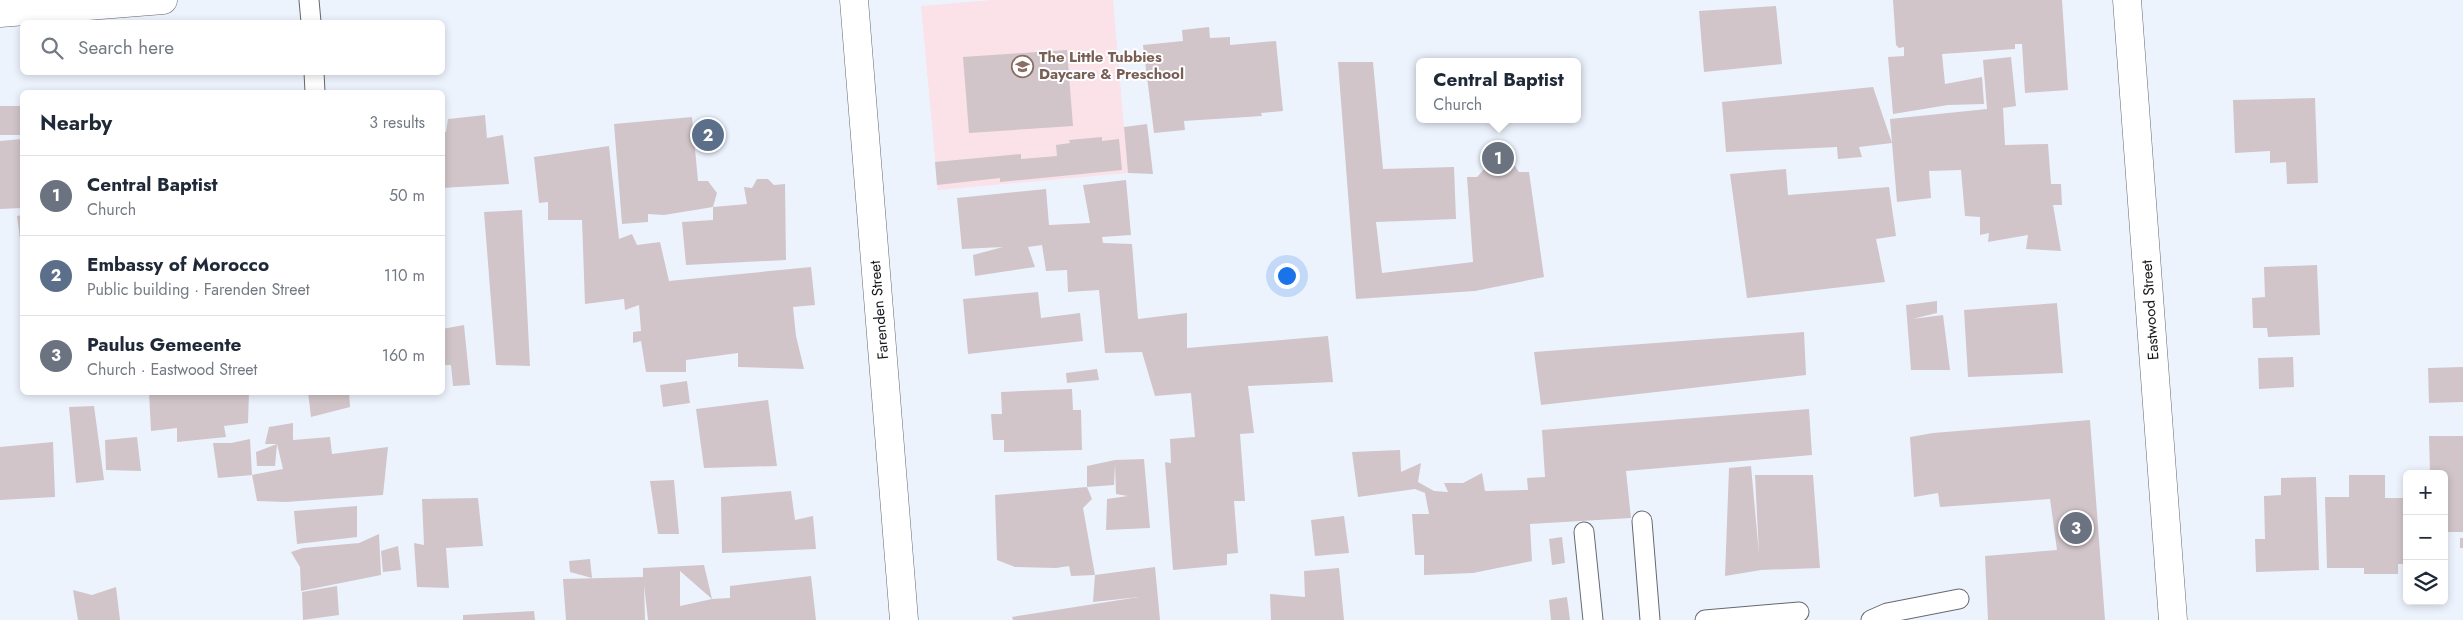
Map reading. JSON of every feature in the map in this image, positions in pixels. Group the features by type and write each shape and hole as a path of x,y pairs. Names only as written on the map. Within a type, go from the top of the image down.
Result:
{"street":[{"path":"0,13 163,0"},
{"name":"Farenden Street","path":"854,0 904,620"},
{"name":"Eastwood Street","path":"2128,0 2173,620"}],"lane":[{"path":"309,0 311,20"},
{"path":"314,75 315,90"},
{"path":"1642,521 1650,620"},
{"path":"1584,532 1593,620"},
{"path":"1872,620 1887,613 1959,599"},
{"path":"1705,620 1799,612"}],"shaded area":[{"name":"The Little Tubbies Daycare & Preschool","path":"992,0 1113,0 1128,173 938,190 921,6"}],"building":[{"path":"1893,0 2062,0 2068,90 2025,93 2022,44 2015,44 2015,49 1942,54 1945,84 1982,77 1984,104 1948,105 1893,114 1888,57 1904,56 1904,47 1899,48 1896,45"},
{"path":"1776,6 1782,64 1704,72 1699,11"},
{"path":"1209,27 1210,38 1230,37 1230,45 1276,41 1283,111 1261,113 1262,116 1184,121 1185,130 1154,133 1143,45 1183,41 1182,30"},
{"path":"1067,50 1073,126 969,133 963,57"},
{"path":"2011,57 2016,106 2003,108 2005,145 2048,144 2051,184 2061,184 2062,205 2053,205 2061,251 2026,249 2028,235 1988,242 1989,233 1980,235 1980,217 1965,216 1961,170 1929,171 1931,198 1897,202 1890,119 1987,109 1983,60"},
{"path":"1338,62 1373,62 1383,169 1454,167 1456,219 1376,222 1382,273 1473,262 1467,177 1477,177 1486,167 1512,162 1519,172 1529,172 1544,277 1475,291 1356,299"},
{"path":"1873,87 1892,143 1859,147 1862,157 1838,159 1837,147 1726,152 1722,102"},
{"path":"2315,98 2318,183 2287,184 2286,162 2270,163 2270,151 2235,153 2233,100"},
{"path":"0,106 20,106 20,135 0,135"},
{"path":"485,115 487,138 503,135 509,184 445,188 445,132 448,119"},
{"path":"692,117 698,181 708,181 717,193 713,207 664,215 648,214 648,222 622,224 614,124"},
{"path":"1147,124 1153,174 1128,173 1124,127"},
{"path":"1102,137 1102,141 1119,139 1122,170 1000,182 1000,178 937,185 935,162 1021,154 1021,159 1057,156 1056,145 1070,143 1069,140"},
{"path":"20,139 20,208 0,209 0,141"},
{"path":"609,146 619,239 632,234 637,245 660,242 669,281 811,267 815,305 793,307 796,336 804,369 738,367 738,353 686,360 686,372 646,372 641,341 633,343 633,332 641,331 639,305 625,310 624,299 585,304 582,220 548,220 548,202 539,203 534,157"},
{"path":"1786,169 1788,195 1889,187 1896,236 1876,239 1885,282 1747,298 1730,174"},
{"path":"757,179 768,179 774,185 785,184 786,260 686,265 682,222 713,220 713,207 747,204 744,187 752,188"},
{"path":"1126,180 1131,235 1102,237 1103,243 1132,244 1138,319 1187,313 1187,348 1328,336 1333,382 1248,386 1254,433 1240,434 1245,501 1234,501 1238,553 1227,554 1227,565 1173,570 1165,462 1171,463 1170,439 1195,437 1191,393 1155,396 1142,352 1105,353 1099,290 1068,292 1067,270 1046,271 1042,245 1028,247 1035,267 975,276 973,255 1003,247 962,249 957,198 1046,189 1049,225 1090,223 1083,185"},
{"path":"522,210 530,366 496,365 484,212"},
{"path":"20,215 20,239 17,216"},
{"path":"2317,265 2320,335 2268,337 2267,328 2253,328 2252,298 2265,297 2264,267"},
{"path":"1038,292 1041,318 1080,313 1083,341 968,354 963,299"},
{"path":"1937,301 1937,313 1912,319 1943,315 1950,370 1911,370 1906,305"},
{"path":"2057,303 2063,373 1968,377 1964,310"},
{"path":"464,325 470,385 453,386 451,365 445,365 445,328"},
{"path":"1804,332 1806,375 1541,405 1534,352"},
{"path":"2293,357 2294,387 2259,389 2258,358"},
{"path":"2463,367 2463,402 2429,403 2428,368"},
{"path":"1097,369 1099,380 1067,383 1066,373"},
{"path":"687,381 690,403 663,407 660,385"},
{"path":"1072,389 1073,410 1081,410 1082,450 1004,452 1004,440 993,440 991,414 1002,414 1001,392"},
{"path":"149,395 249,395 248,423 224,426 226,437 177,442 177,428 151,431"},
{"path":"308,395 349,395 350,407 311,417"},
{"path":"768,400 777,466 704,468 696,409"},
{"path":"94,406 104,480 76,483 69,407"},
{"path":"1809,409 1812,455 1626,471 1631,518 1530,524 1532,561 1473,573 1424,575 1424,555 1415,555 1412,514 1429,514 1425,493 1415,489 1358,497 1352,452 1400,450 1401,472 1421,463 1418,482 1434,491 1448,492 1444,483 1463,483 1482,473 1485,491 1528,490 1527,478 1545,477 1542,430"},
{"path":"2090,420 2105,620 1988,620 1985,556 2057,550 2050,499 1940,507 1938,493 1914,497 1910,437 1933,433"},
{"path":"293,423 293,440 330,437 332,454 388,447 383,495 286,502 257,501 252,475 283,469 277,444 265,444 269,427"},
{"path":"2429,436 2463,436 2463,532 2448,532 2448,470 2430,470"},
{"path":"137,437 141,471 106,470 105,440"},
{"path":"250,439 252,475 218,478 213,443 231,443"},
{"path":"53,442 55,497 0,500 0,447"},
{"path":"277,444 275,466 257,466 256,452"},
{"path":"1144,459 1150,528 1106,530 1107,499 1128,496 1116,494 1115,464 1114,485 1087,487 1087,466 1115,460"},
{"path":"1751,466 1759,554 1755,475 1813,475 1820,568 1761,570 1725,576 1729,468"},
{"path":"2349,475 2385,475 2385,498 2403,498 2403,564 2398,564 2398,574 2364,574 2364,568 2327,568 2325,497 2349,497"},
{"path":"2316,477 2319,570 2256,572 2255,539 2265,539 2264,496 2281,495 2281,478"},
{"path":"674,480 679,534 658,534 650,481"},
{"path":"1087,487 1092,499 1083,508 1095,575 1071,576 1069,566 1056,568 1015,567 997,560 995,495"},
{"path":"791,491 795,520 813,516 816,549 722,553 721,497"},
{"path":"478,498 483,546 446,548 449,588 417,587 414,543 424,545 422,499"},
{"path":"357,506 357,537 297,544 294,511"},
{"path":"1344,516 1349,553 1315,556 1311,520"},
{"path":"379,534 381,575 301,591 300,567 291,552 303,548 359,543"},
{"path":"1562,537 1565,563 1552,565 1549,539"},
{"path":"2460,538 2463,538 2463,548 2460,548"},
{"path":"398,546 401,570 383,572 381,551"},
{"path":"590,559 592,578 570,572 569,561"},
{"path":"704,565 712,599 730,598 730,586 811,576 816,620 648,620 644,585 645,620 566,620 563,579 643,577 643,568","holes":["680,571 712,599 680,606"]},
{"path":"1155,567 1160,620 1013,620 1012,617 1139,597 1093,602 1095,575"},
{"path":"1339,568 1344,620 1271,620 1270,594 1305,597 1304,571"},
{"path":"337,586 339,615 303,620 302,592"},
{"path":"116,587 120,620 78,620 73,590 92,595"},
{"path":"1567,597 1570,620 1551,620 1549,600"},
{"path":"534,611 535,620 463,620 463,615"}],"place":[{"name":"The Little Tubbies Daycare & Preschool","path":"1023,66"},
{"name":"Embassy of Morocco","path":"708,135"},
{"name":"Central Baptist","path":"1498,158"},
{"name":"Paulus Gemeente","path":"2076,528"}]}
